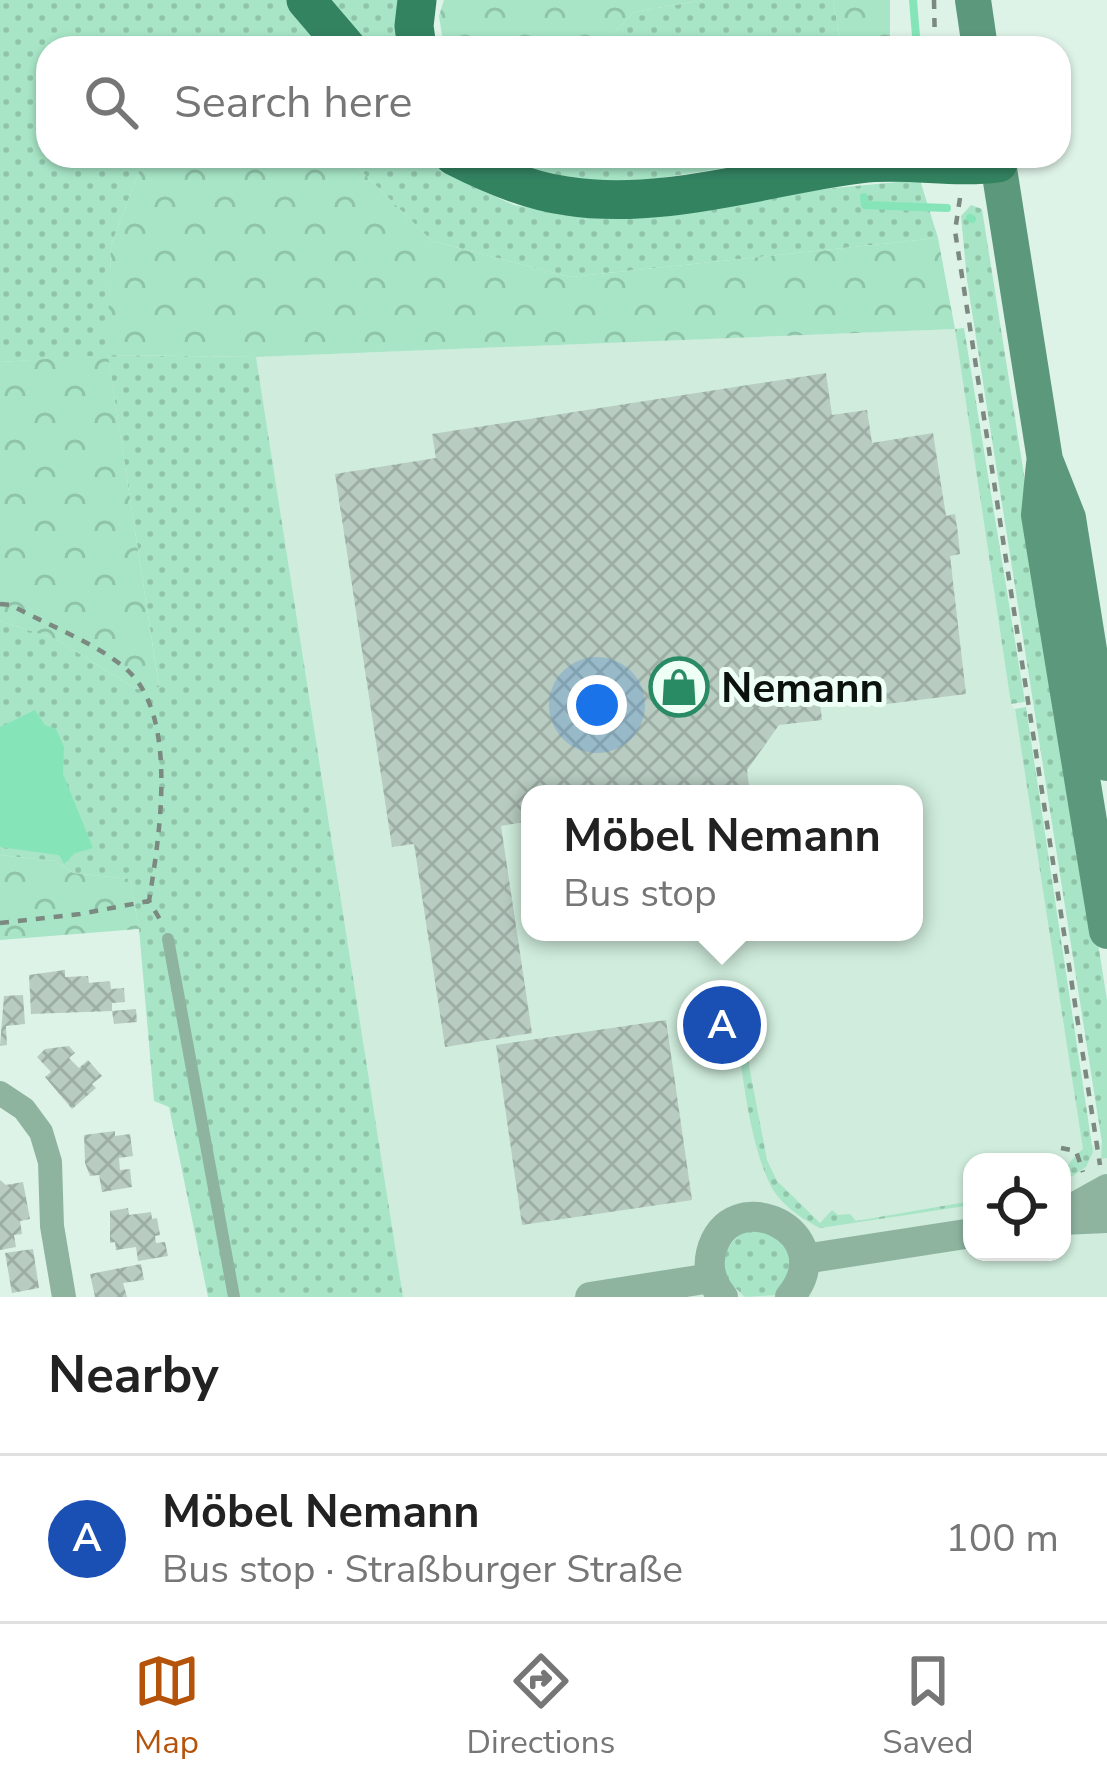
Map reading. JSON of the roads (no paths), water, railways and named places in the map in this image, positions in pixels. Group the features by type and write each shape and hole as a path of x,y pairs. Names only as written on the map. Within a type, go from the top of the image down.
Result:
{"main road":[{"path":"306,0 337,36"},
{"path":"415,36 417,0"},
{"path":"973,0 978,36"},
{"path":"489,168 567,196 610,199 821,168"},
{"path":"986,168 1045,460 1068,518 1107,763"},
{"path":"1045,460 1039,515 1107,931"}],"street":[{"path":"0,1093 24,1109 41,1132 50,1162 52,1226 64,1297"},
{"path":"1071,1209 1104,1179"},
{"path":"590,1297 717,1287 709,1258 715,1240 728,1225 762,1216 790,1230 804,1259 800,1283 790,1297"},
{"path":"1071,1217 1107,1218"},
{"path":"804,1259 963,1234"}],"lane":[{"path":"169,939 234,1297"}],"waterway":[{"path":"913,0 916,36"},
{"path":"864,197 865,205 947,208"}],"place":[{"name":"Nemann","path":"679,687"},
{"name":"Möbel Nemann","path":"722,1025"}]}
